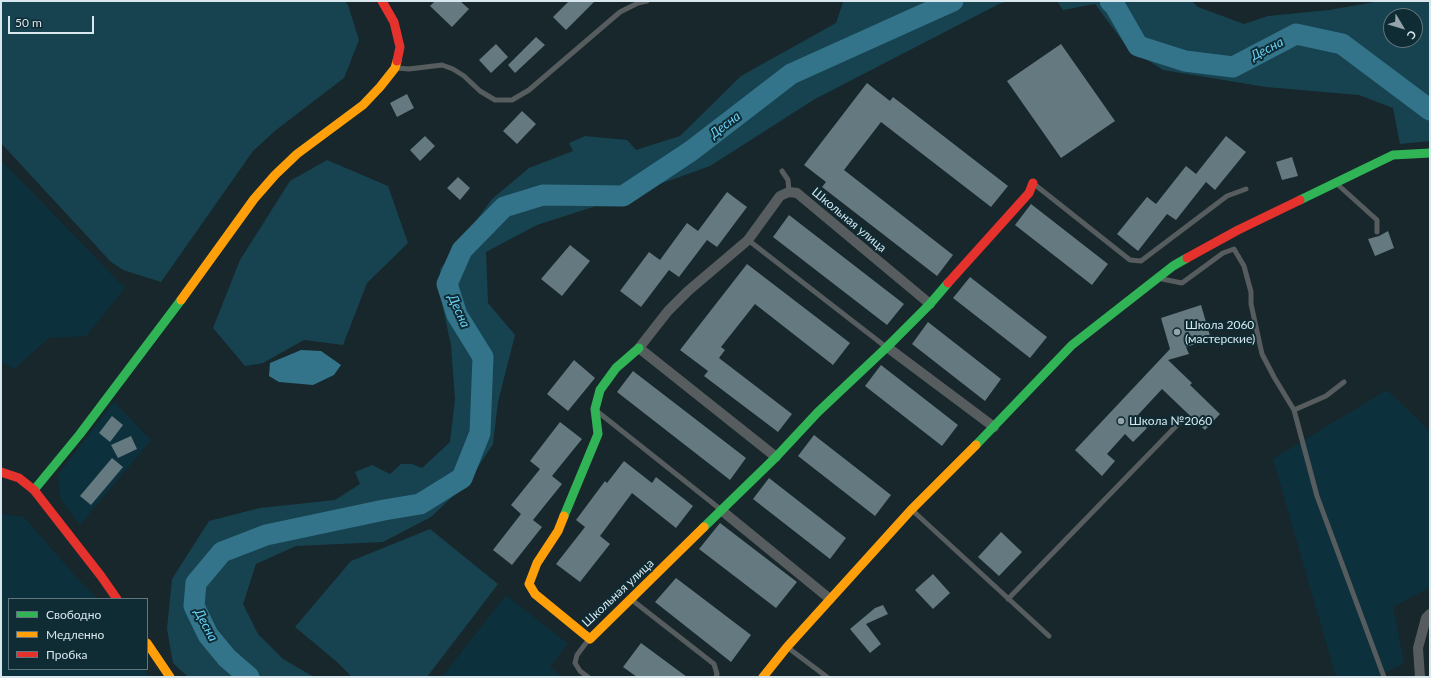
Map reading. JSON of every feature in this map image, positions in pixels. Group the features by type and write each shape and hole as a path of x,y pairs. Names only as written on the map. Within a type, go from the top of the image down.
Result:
{"street":[{"path":"34,490 80,434 155,336 254,199 275,174 297,154 363,105 395,68 400,47 394,22 382,1"},
{"path":"763,677 787,647 911,510 994,427 1072,345 1173,266 1238,230 1394,155 1428,153"},
{"name":"Школьная улица","path":"930,304 797,193 789,192 780,196 748,240 688,291 668,311 639,348 622,362 609,376 600,390 595,409 598,434 558,531 538,563 529,584 535,594 590,638 776,457 818,412 930,304 1029,193 1033,183"},
{"path":"887,347 994,427"},
{"path":"639,348 776,457"},
{"path":"1,472 19,478 34,490 116,598"},
{"path":"721,510 830,599"},
{"path":"1420,677 1418,648 1426,618 1430,614"},
{"path":"148,644 170,677"}],"lane":[{"path":"395,68 409,69 442,65 453,69 464,76 480,91 495,100 512,100 529,90 620,12 638,3 647,1"},
{"path":"782,171 788,180 789,192"},
{"path":"1033,183 1130,260 1141,261 1227,196 1246,189"},
{"path":"1336,183 1378,220 1378,232"},
{"path":"748,240 887,347"},
{"path":"1159,278 1182,283 1223,253 1234,249 1244,266 1251,292 1251,304 1262,354 1294,410 1317,496 1384,677"},
{"path":"1294,410 1326,396 1344,382"},
{"path":"595,409 721,510"},
{"path":"1008,599 1182,420"},
{"path":"911,510 1049,636"},
{"path":"631,599 714,664 717,674 716,677"},
{"path":"588,677 580,671 575,663 577,655 590,638"},
{"path":"787,647 827,677"}],"shaded area":[{"path":"1,1 345,1 348,5 359,40 344,78 276,130 253,151 161,282 123,270 110,261 1,143"},
{"path":"1009,1 999,4 815,99 710,166 624,197 537,225 486,252 488,303 515,335 498,402 493,444 469,481 431,517 383,542 296,546 256,564 243,604 258,634 283,659 314,677 188,677 173,663 167,629 172,579 209,521 260,508 335,500 360,484 355,472 372,465 390,474 401,464 412,464 422,468 450,442 455,399 451,345 442,304 440,269 492,199 529,168 573,151 569,143 585,136 627,140 636,150 680,136 741,76 836,23 843,2"},
{"path":"1057,1 1192,1 1198,7 1244,24 1268,16 1329,10 1380,1 1430,1 1430,141 1400,144 1393,108 1359,95 1266,87 1163,70 1127,47 1095,4 1063,10"},
{"path":"1,160 125,288 86,336 49,338 14,369 1,362"},
{"path":"327,160 388,186 408,243 367,283 343,345 304,340 263,363 245,366 213,328 240,260 290,181"},
{"path":"301,350 321,351 341,365 334,375 313,385 279,382 269,376 270,363"},
{"path":"1387,390 1430,431 1430,587 1393,607 1404,663 1377,677 1336,677 1273,459"},
{"path":"114,402 151,440 80,525 61,500 58,475"},
{"path":"1,514 24,517 78,579 97,598 8,598 8,670 145,670 149,677 1,677"},
{"path":"430,529 498,584 427,677 352,677 337,662 295,627 351,561"},
{"path":"506,595 568,644 550,667 562,677 442,677"}],"building":[{"path":"435,1 460,1 469,9 452,27 430,6"},
{"path":"569,1 595,1 566,30 553,17"},
{"path":"536,37 545,45 515,73 508,65"},
{"path":"496,44 508,57 491,73 479,60"},
{"path":"1061,44 1115,121 1061,158 1007,81"},
{"path":"867,83 890,101 893,97 1008,186 991,207 881,122 844,170 953,255 937,276 822,187 826,182 804,165"},
{"path":"407,94 414,108 397,117 390,103"},
{"path":"522,111 536,124 517,144 503,131"},
{"path":"425,136 435,146 420,161 410,150"},
{"path":"1226,136 1246,152 1215,190 1206,182 1176,220 1167,214 1138,251 1117,234 1147,197 1156,204 1186,166 1196,174"},
{"path":"1292,157 1298,176 1282,180 1276,162"},
{"path":"458,177 470,188 460,200 447,188"},
{"path":"727,192 747,207 717,247 707,240 679,277 669,270 641,307 620,291 649,252 660,260 687,223 698,231"},
{"path":"1031,204 1108,264 1092,285 1015,225"},
{"path":"789,215 904,304 887,325 773,237"},
{"path":"1388,231 1394,248 1375,256 1368,239 1379,236"},
{"path":"570,245 590,261 562,296 541,279"},
{"path":"747,264 850,343 833,365 755,304 721,347 725,350 719,358 792,414 778,432 704,376 708,371 680,350"},
{"path":"970,277 1047,337 1030,358 953,298"},
{"name":"Школа №2060","path":"1201,305 1211,339 1186,347 1189,354 1168,360 1192,383 1190,385 1220,414 1205,430 1162,389 1136,417 1147,428 1133,442 1125,434 1107,454 1115,461 1102,476 1075,450 1170,349 1161,318"},
{"path":"928,322 1001,379 985,401 912,344"},
{"path":"574,360 595,378 568,411 547,394"},
{"path":"881,365 958,425 942,446 865,386"},
{"path":"633,371 746,458 730,480 617,392"},
{"path":"112,416 123,425 110,442 99,433"},
{"path":"560,422 582,439 552,476 562,484 533,520 542,527 512,565 493,550 521,514 511,505 540,469 530,461"},
{"path":"814,435 891,495 875,516 798,456"},
{"path":"131,436 137,449 118,458 111,445"},
{"path":"112,458 123,467 91,505 80,496"},
{"path":"624,461 652,483 656,477 693,506 676,528 632,493 600,536 610,544 580,582 556,564 585,527 576,520 605,481 607,483"},
{"path":"769,478 846,538 830,559 753,499"},
{"path":"720,523 797,582 776,608 699,549"},
{"path":"1001,532 1022,552 999,576 978,557"},
{"path":"933,574 950,593 933,609 915,590"},
{"path":"676,578 751,635 731,662 655,602"},
{"path":"883,605 888,614 866,624 881,644 870,653 850,629 875,608"},
{"path":"641,643 687,677 637,677 623,667"}],"waterway":[{"name":"Десна","path":"249,677 227,658 208,635 194,606 196,583 222,552 266,535 384,510 420,504 462,478 480,433 483,357 457,315 447,284 462,250 504,207 543,195 623,196 691,151 791,74 953,1"},
{"name":"Десна","path":"1110,1 1115,6 1138,46 1185,61 1233,67 1296,34 1342,44 1430,110"}],"traffic: fast":[{"path":"1300,200 1393,155 1430,153"},
{"path":"976,445 1072,345 1173,266 1187,258"},
{"path":"704,527 776,457 818,412 887,347 930,304 948,283"},
{"path":"34,490 80,434 181,300"},
{"path":"564,516 598,434 595,409 600,390 616,368 639,348"}],"traffic: slow":[{"path":"181,300 254,199 275,175 297,154 363,105 395,68 397,61"},
{"path":"763,677 787,647 911,510 976,445"},
{"path":"564,516 558,531 537,563 529,584 535,594 590,639 704,527"},
{"path":"148,644 170,677"}],"traffic: jam":[{"path":"382,1 394,22 400,47 397,61"},
{"path":"948,283 1029,193 1033,183"},
{"path":"1187,258 1238,230 1300,200"},
{"path":"1,472 19,478 34,490 116,598"}],"place":[{"name":"Школа 2060 (мастерские)","path":"1177,332"},
{"name":"Школа №2060","path":"1121,421"}]}
